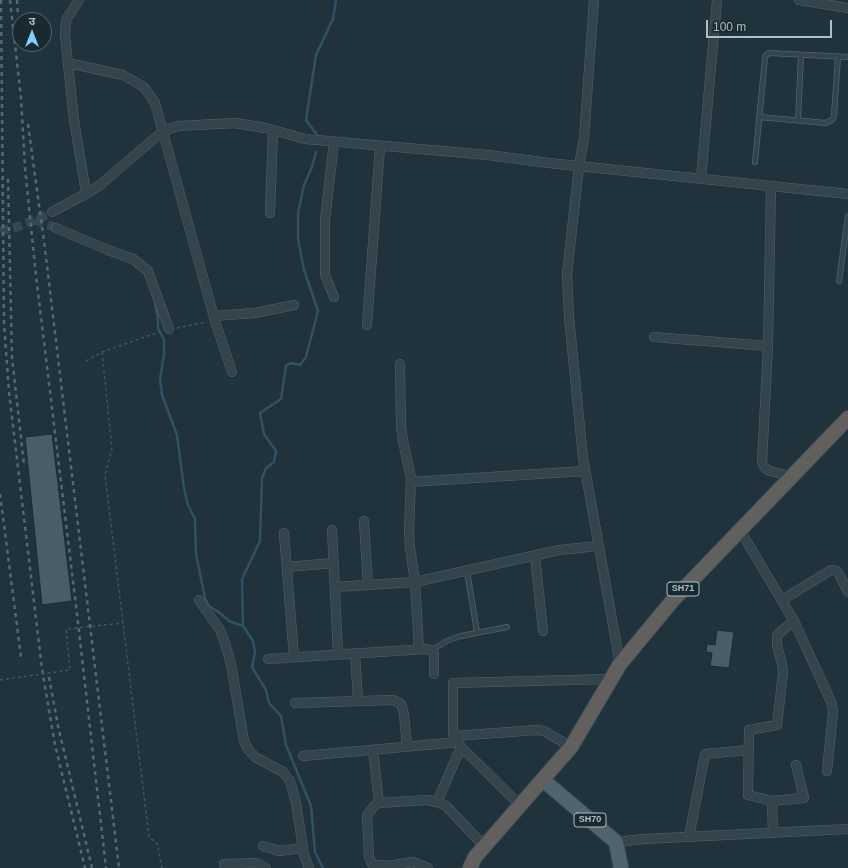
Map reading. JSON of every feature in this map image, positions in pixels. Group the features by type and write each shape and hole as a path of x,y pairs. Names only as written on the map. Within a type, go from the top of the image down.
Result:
{"highway":[{"name":"SH71","path":"543,780 571,747 620,664 673,600 848,418"},
{"path":"470,868 475,857 543,780"}],"main road":[{"name":"SH70","path":"543,780 616,842"},
{"path":"616,842 621,868"}],"street":[{"path":"594,0 584,138 579,166 567,274 572,348 585,471 620,664"},
{"path":"701,179 717,0"},
{"path":"799,0 828,2 848,8"},
{"path":"76,2 66,20 65,35 74,120 85,187 87,191 91,191"},
{"path":"68,63 123,75 144,87 155,103 214,319 232,372"},
{"path":"52,212 100,185 163,131 178,126 235,123 273,130 305,139 488,155 848,194"},
{"path":"270,213 273,130"},
{"path":"334,142 325,220 325,275 334,297"},
{"path":"367,324 380,146"},
{"path":"770,186 768,346 763,465 767,470 792,477"},
{"path":"56,228 133,259 148,271 169,329"},
{"path":"214,319 294,305"},
{"path":"654,337 768,346"},
{"path":"400,364 402,441 411,471 409,531 415,582 419,649"},
{"path":"411,482 585,471"},
{"path":"364,521 368,585"},
{"path":"332,530 338,654"},
{"path":"740,530 794,621 833,708 827,771"},
{"path":"284,533 294,658"},
{"path":"335,587 415,582 559,550 598,546"},
{"path":"535,556 543,631"},
{"path":"287,567 334,563"},
{"path":"782,600 831,570 837,571 848,592"},
{"path":"199,600 220,630 232,664 244,741 248,749 255,757 283,772 290,780 296,803 303,848 309,868"},
{"path":"794,621 779,633 776,640 783,673 777,725 749,730 748,795 772,801 804,798 796,765"},
{"path":"268,659 419,649 432,650 434,657 434,674"},
{"path":"355,653 358,700"},
{"path":"521,806 458,742 453,733 453,683 610,679"},
{"path":"295,704 358,700 393,700 401,704 404,714 407,747"},
{"path":"303,756 458,742 537,730 544,731 571,747"},
{"path":"437,802 458,742"},
{"path":"372,750 379,803"},
{"path":"689,837 705,754 749,750"},
{"path":"428,868 413,862 387,866 369,866 367,815 374,806 379,803 427,800 437,802 446,806 485,847"},
{"path":"772,801 773,833"},
{"path":"616,842 848,829"},
{"path":"263,846 279,851 303,848"},
{"path":"224,864 257,863 266,868"}],"lane":[{"path":"755,162 766,55 769,53 848,57"},
{"path":"798,120 801,55"},
{"path":"759,117 826,123 833,119 838,57"},
{"path":"839,281 847,235 848,216"},
{"path":"467,571 477,632"},
{"path":"432,650 449,640 477,632 507,627"}],"path":[{"path":"86,361 102,352 150,334 214,319"},
{"path":"102,352 112,448 105,475 149,837 157,843 162,868"},
{"path":"0,680 70,670 66,629 123,623"}],"building":[{"path":"52,434 72,601 42,605 25,437"},
{"path":"717,630 734,632 729,668 710,666 712,653 706,652 707,644 715,645"}],"waterway":[{"path":"318,136 306,120 316,55 333,19 336,0"},
{"path":"316,152 312,167 304,185 298,213 298,239 304,270 318,311 306,357 300,365 290,363 286,366 281,399 260,413 264,434 276,451 274,462 266,468 262,478 260,541 242,579 243,626 253,641 255,653 252,667 266,690 269,703 281,716 286,745 311,806 315,852 323,868"},
{"path":"155,303 158,328 164,340 164,354 160,379 162,395 177,435 184,488 188,505 195,519 196,554 205,598 209,606 229,621 243,626"}],"tunnel":[{"path":"0,231 17,227 52,212"},
{"path":"35,220 56,228"}],"railway":[{"path":"1,0 4,323 9,392 42,669 55,745 85,868"},
{"path":"10,0 21,98 25,168 36,276 106,868"},
{"path":"17,0 18,12"},
{"path":"28,124 45,249 119,868"},
{"path":"8,179 12,357 24,465"},
{"path":"0,494 21,657"},
{"path":"49,677 58,726 92,868"}]}
